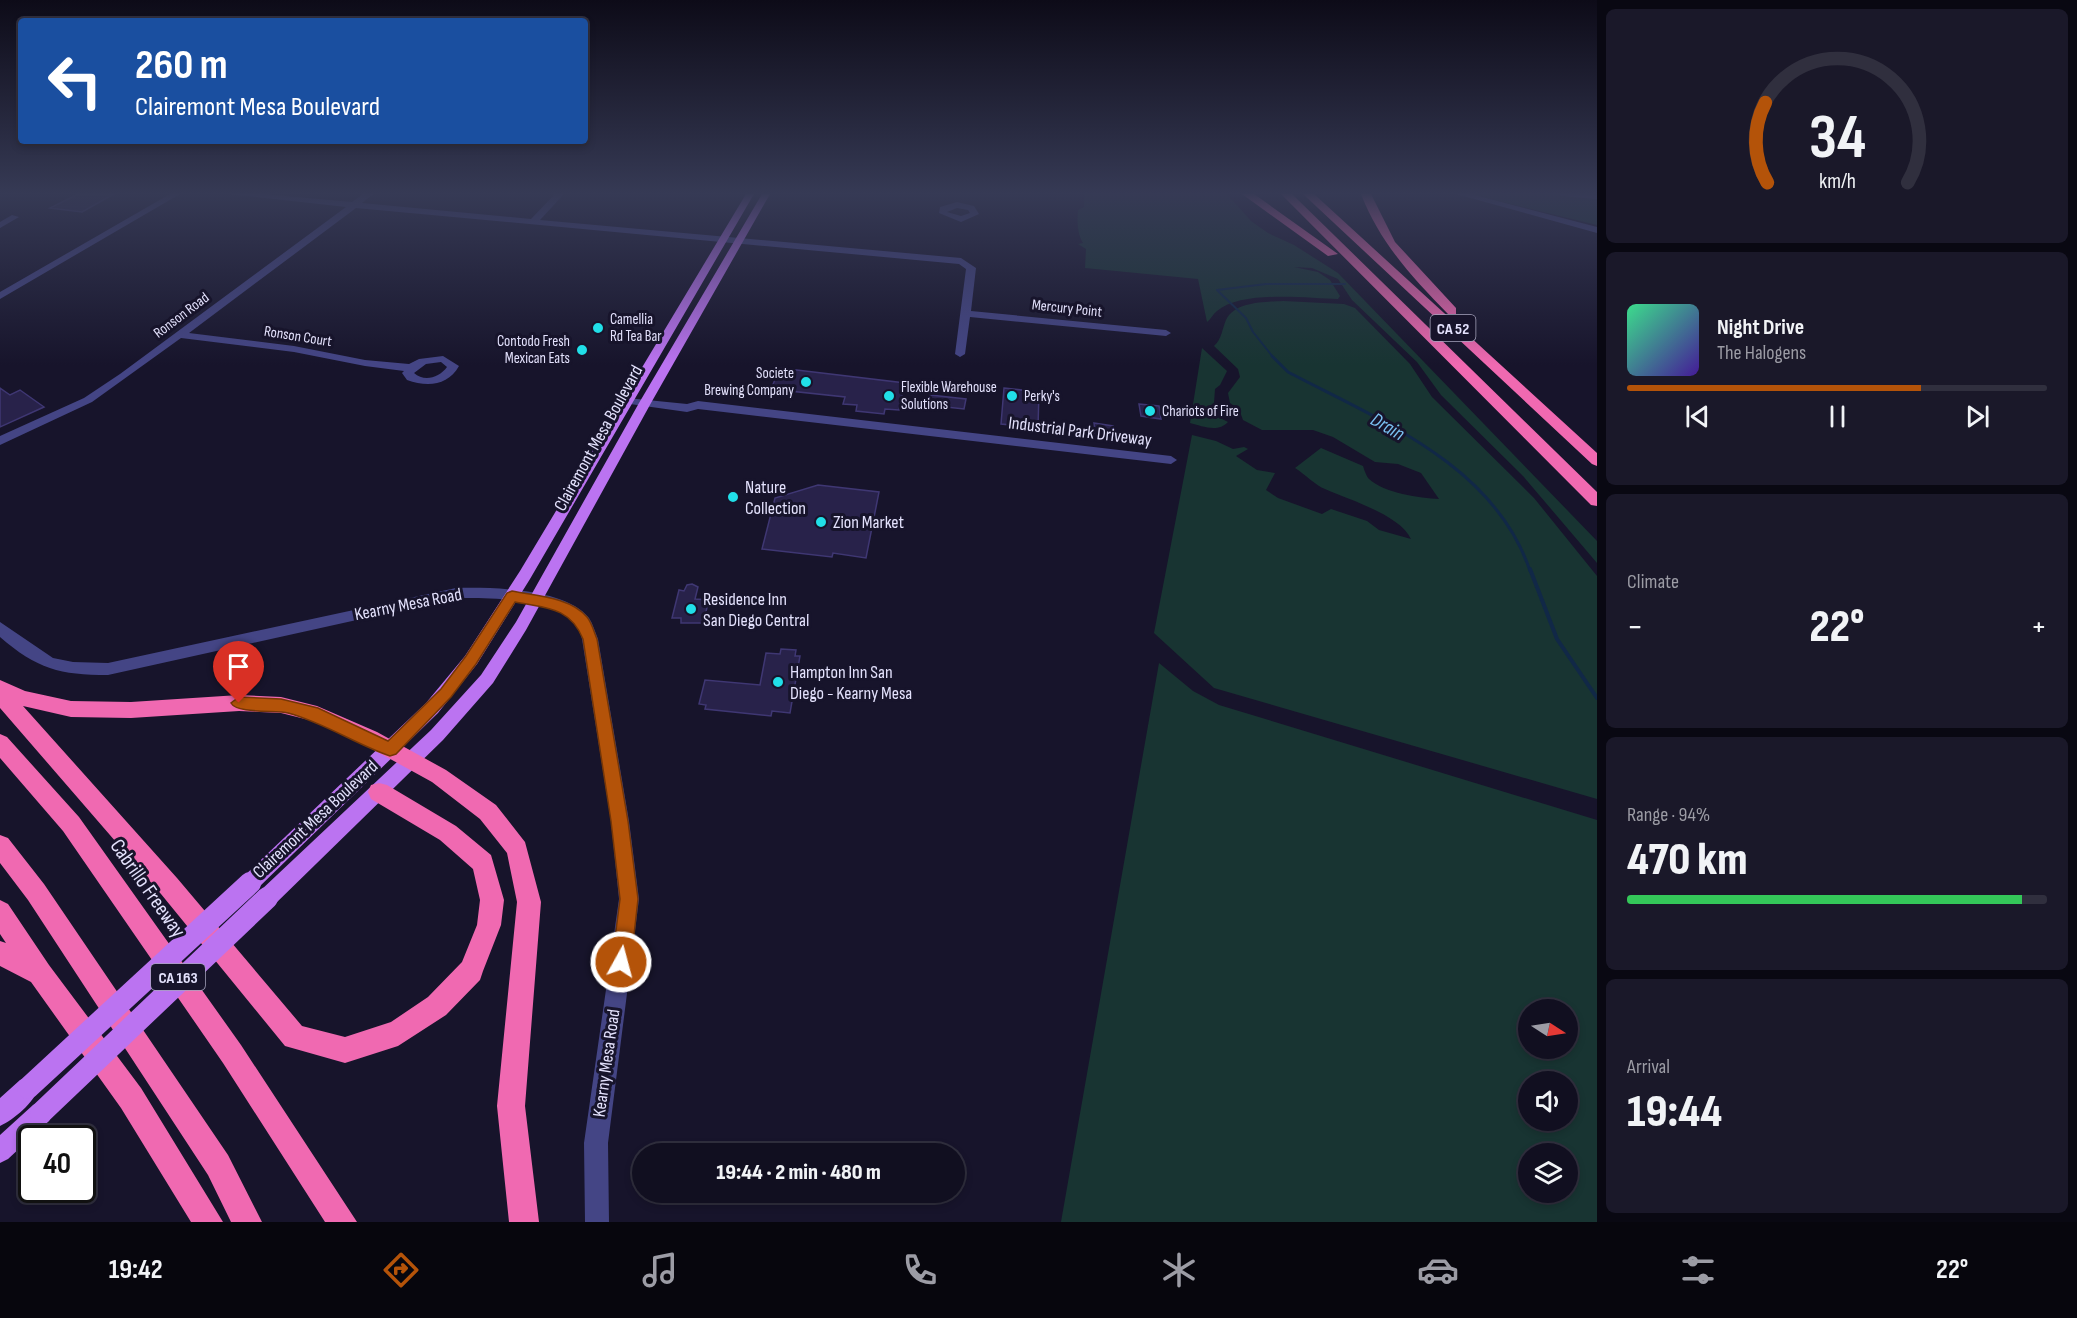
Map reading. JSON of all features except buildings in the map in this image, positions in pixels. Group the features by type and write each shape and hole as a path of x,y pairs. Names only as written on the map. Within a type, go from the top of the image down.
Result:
{"highway":[{"path":"1329,251 1395,303"},
{"name":"CA 52","path":"1343,251 1597,501"},
{"name":"CA 52","path":"1370,251 1597,459"},
{"path":"1395,251 1410,269 1597,459"},
{"path":"0,688 21,698 71,709 131,710 239,703 281,705 318,714 439,776 488,812 517,849 529,902 512,1106 524,1222"},
{"path":"0,694 169,886 294,1037 345,1050 398,1033 437,1006 471,971 489,925 492,900 483,863 448,833 379,792"},
{"name":"Cabrillo Freeway","path":"0,743 71,824 232,1054 342,1222"},
{"path":"0,845 36,892 218,1165 247,1222"},
{"path":"0,912 40,974 131,1098 208,1222"},
{"path":"0,953 40,974"}],"main road":[{"name":"Clairemont Mesa Boulevard","path":"0,1151 379,792 401,755 476,654 716,251"},
{"name":"Clairemont Mesa Boulevard","path":"0,1114 250,884 401,755 457,714 487,679 536,600 647,399 733,251"}],"street":[{"path":"0,296 78,251"},
{"name":"Ronson Road","path":"0,441 102,391 293,251"},
{"path":"842,251 966,263 971,268 960,354"},
{"name":"Mercury Point","path":"965,313 1166,333"},
{"name":"Ronson Court","path":"180,335 411,368"},
{"name":"Industrial Park Driveway","path":"629,397 687,408 698,405 1171,460"},
{"name":"Kearny Mesa Road","path":"0,627 34,658 48,665 68,670 108,669 456,593 482,592 536,600 558,605 582,620 590,639 620,821 629,899 596,1143 597,1222"}],"green space":[{"path":"1086,251 1303,251 1338,273 1597,541 1597,563 1523,476 1441,395 1417,362 1352,300 1338,279 1312,268 1294,267 1318,272 1330,280 1340,296 1338,299 1275,297 1242,300 1228,304 1217,311 1207,322 1198,279 1085,268"},
{"path":"1260,302 1344,304 1355,308 1410,364 1432,397 1534,498 1597,576 1597,799 1214,688 1154,633 1192,435 1216,441 1233,449 1244,447 1248,449 1236,456 1257,470 1275,473 1266,490 1278,498 1322,514 1331,509 1367,521 1379,530 1411,539 1405,530 1386,516 1322,487 1295,468 1321,448 1363,466 1369,479 1384,488 1412,496 1439,499 1421,473 1398,464 1375,462 1333,437 1313,430 1262,430 1243,420 1239,409 1230,403 1228,393 1240,377 1238,369 1214,346 1226,320 1236,309"},
{"path":"1202,348 1227,371 1220,385 1215,389 1214,403 1204,410 1228,422 1215,428 1190,423"},
{"path":"1159,663 1193,691 1219,705 1597,820 1597,1222 1061,1222"}],"waterway":[{"name":"Drain","path":"1273,357 1253,332 1246,318 1217,290 1266,284 1345,284"},
{"name":"Drain","path":"1273,357 1288,372 1395,428 1462,474 1490,502 1513,534 1530,571"},
{"name":"Drain","path":"1530,569 1557,639 1597,698"}],"place":[{"name":"Camellia Rd Tea Bar","path":"598,328"},
{"name":"Contodo Fresh Mexican Eats","path":"582,350"},
{"name":"Societe Brewing Company","path":"806,382"},
{"name":"Flexible Warehouse Solutions","path":"889,396"},
{"name":"Perky's","path":"1012,396"},
{"name":"Chariots of Fire","path":"1150,411"},
{"name":"Nature Collection","path":"733,497"},
{"name":"Zion Market","path":"821,522"},
{"name":"Residence Inn San Diego Central","path":"691,609"},
{"name":"Hampton Inn San Diego - Kearny Mesa","path":"778,682"}],"route":[{"path":"239,703 281,705 318,714 390,750 446,693 485,640 512,596 558,605 568,610 582,620 590,639 620,821 629,899 621,962"}]}
